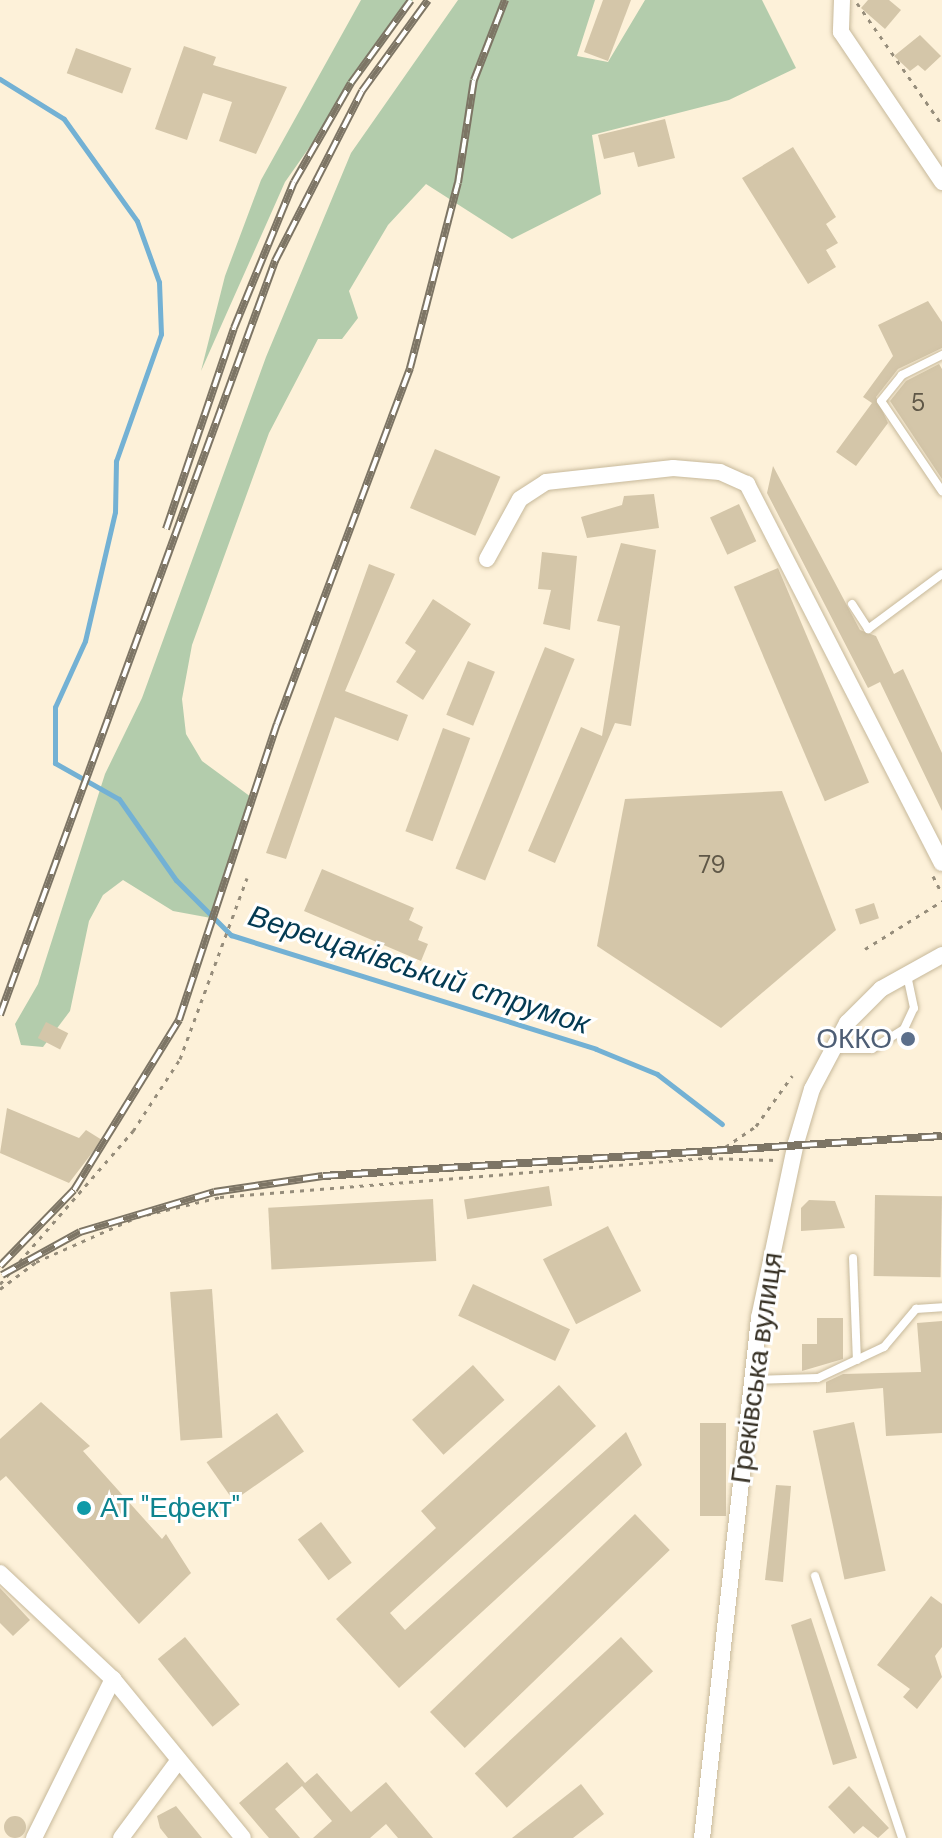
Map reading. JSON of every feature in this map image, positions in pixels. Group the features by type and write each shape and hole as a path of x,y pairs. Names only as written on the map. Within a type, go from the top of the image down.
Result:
{"street":[{"path":"842,0 841,32 942,182"},
{"path":"487,559 520,499 546,482 673,468 720,472 747,484 942,863"},
{"name":"Греківська вулиця","path":"702,1838 752,1380 792,1160 812,1089 834,1048 863,1005 940,955"},
{"path":"0,1573 113,1679 243,1838"},
{"path":"34,1838 113,1679"},
{"path":"121,1838 179,1760"}],"lane":[{"path":"942,355 902,375 881,401 942,491"},
{"path":"852,604 868,629 942,574"},
{"path":"834,1048 872,1049 904,1029 914,1008 907,974"},
{"path":"853,1258 857,1360"},
{"path":"752,1380 818,1378 884,1347 916,1309 942,1307"},
{"path":"815,1576 902,1838"}],"path":[{"path":"854,0 942,125"},
{"path":"0,1287 124,1143 180,1059 247,878"},
{"path":"865,949 942,901"},
{"path":"709,1158 756,1126 792,1076"},
{"path":"0,1287 36,1262 137,1217 220,1197 709,1158 792,1160"}],"green space":[{"path":"361,0 413,0 285,182 201,371 225,276 261,180"},
{"path":"458,0 595,0 577,56 608,62 645,0 762,0 796,68 729,100 592,135 601,194 512,239 426,184 388,225 349,291 358,318 342,339 318,339 269,433 192,645 182,699 186,734 202,761 251,797 211,918 173,911 123,880 103,895 89,921 70,1011 43,1047 21,1045 15,1024 38,984 105,774 142,698 266,357 351,153"}],"building":[{"path":"603,0 631,0 608,61 584,52"},
{"path":"868,0 889,0 901,10 885,29 861,8"},
{"path":"920,35 941,56 925,71 918,65 910,71 894,56"},
{"path":"184,46 216,57 213,65 287,87 256,154 219,141 232,102 203,93 187,140 155,129"},
{"path":"76,48 131,68 122,94 67,73"},
{"path":"665,119 675,158 638,167 634,152 604,159 598,135"},
{"path":"793,147 836,217 826,224 838,243 826,250 836,267 808,284 742,178"},
{"path":"928,301 942,322 942,348 898,369 876,397 888,423 856,466 836,452 872,403 863,397 893,356 878,325"},
{"path":"939,364 942,369 942,479 890,401 906,381"},
{"path":"435,449 500,477 475,536 410,508"},
{"path":"773,466 860,630 876,636 894,674 903,669 942,753 942,811 880,682 868,688 767,493"},
{"path":"654,494 659,528 587,538 581,517 622,505 624,496"},
{"path":"739,504 756,541 727,555 710,518"},
{"path":"621,543 656,550 631,726 615,723 555,863 528,851 581,727 602,736 620,626 597,621"},
{"path":"542,552 577,556 570,630 543,624 551,590 538,589"},
{"path":"369,564 395,574 345,691 408,715 398,741 335,717 286,859 266,853"},
{"path":"778,568 869,782 825,801 734,587"},
{"path":"433,599 471,624 423,700 396,682 416,651 405,643"},
{"path":"545,647 575,659 485,881 455,869"},
{"path":"468,661 495,672 473,726 446,715"},
{"path":"443,728 470,738 433,841 405,831"},
{"path":"782,791 836,930 721,1028 597,946 625,799"},
{"path":"322,869 414,908 409,920 423,927 418,940 428,944 421,961 304,911"},
{"path":"874,903 879,918 860,924 855,909"},
{"path":"46,1022 68,1033 60,1049 38,1038"},
{"path":"7,1108 79,1138 86,1130 102,1140 69,1183 0,1153"},
{"path":"549,1186 552,1206 467,1219 464,1199"},
{"path":"875,1195 942,1196 941,1277 874,1276"},
{"path":"433,1199 436,1261 271,1270 268,1208"},
{"path":"809,1200 835,1201 845,1228 801,1231 801,1208"},
{"path":"608,1226 641,1291 576,1324 543,1259"},
{"path":"473,1284 570,1329 555,1361 458,1316"},
{"path":"212,1289 222,1438 180,1441 170,1292"},
{"path":"817,1318 843,1318 843,1359 802,1371 802,1344 817,1344"},
{"path":"942,1321 942,1433 886,1436 883,1388 826,1393 826,1382 843,1374 921,1372 917,1323"},
{"path":"473,1365 504,1400 444,1455 412,1420"},
{"path":"559,1385 596,1426 390,1613 405,1630 626,1432 642,1465 399,1688 336,1619 436,1528 421,1511"},
{"name":"АТ \"Ефект\"","path":"41,1402 90,1446 83,1451 162,1539 166,1534 191,1573 139,1624 6,1476 0,1481 0,1439"},
{"path":"277,1413 304,1452 234,1501 207,1462"},
{"path":"854,1422 886,1571 845,1579 813,1431"},
{"path":"700,1423 726,1423 726,1516 700,1516"},
{"path":"776,1485 791,1486 783,1582 765,1580"},
{"path":"635,1514 670,1550 465,1748 430,1712"},
{"path":"321,1522 352,1563 329,1580 298,1539"},
{"path":"0,1588 30,1620 13,1636 0,1623"},
{"path":"931,1596 942,1604 942,1647 935,1656 942,1677 917,1709 903,1697 910,1689 877,1665"},
{"path":"811,1618 857,1758 833,1765 791,1625"},
{"path":"185,1637 240,1705 213,1727 158,1659"},
{"path":"621,1637 653,1671 507,1808 475,1773"},
{"path":"287,1762 305,1783 317,1773 351,1812 386,1782 433,1838 398,1838 386,1824 370,1838 313,1838 332,1821 302,1786 275,1809 300,1838 269,1838 239,1803"},
{"path":"581,1784 604,1814 573,1838 512,1838"},
{"path":"849,1786 889,1828 878,1838 863,1826 854,1834 828,1807"},
{"path":"176,1806 202,1838 168,1838 160,1828 157,1816"},
{"path":"15,1816 23,1819 26,1827 23,1835 15,1838 7,1835 4,1827 7,1819"}],"waterway":[{"name":"Верещаківський струмок","path":"0,79 64,119 137,221 159,282 161,334 116,461 115,512 85,641 55,707 55,763 119,799 176,880 231,935 596,1049 657,1074 722,1124"}],"railway":[{"path":"166,529 234,328 294,182 351,83 411,0"},
{"path":"0,1015 275,261 362,91 428,0"},
{"path":"0,1266 74,1190 179,1020 277,724 410,368 458,183 474,80 505,0"},
{"path":"2,1275 80,1232 214,1192 323,1176 942,1136"}],"place":[{"name":"ОККО","path":"908,1039"},
{"name":"АТ \"Ефект\"","path":"84,1508"}]}
